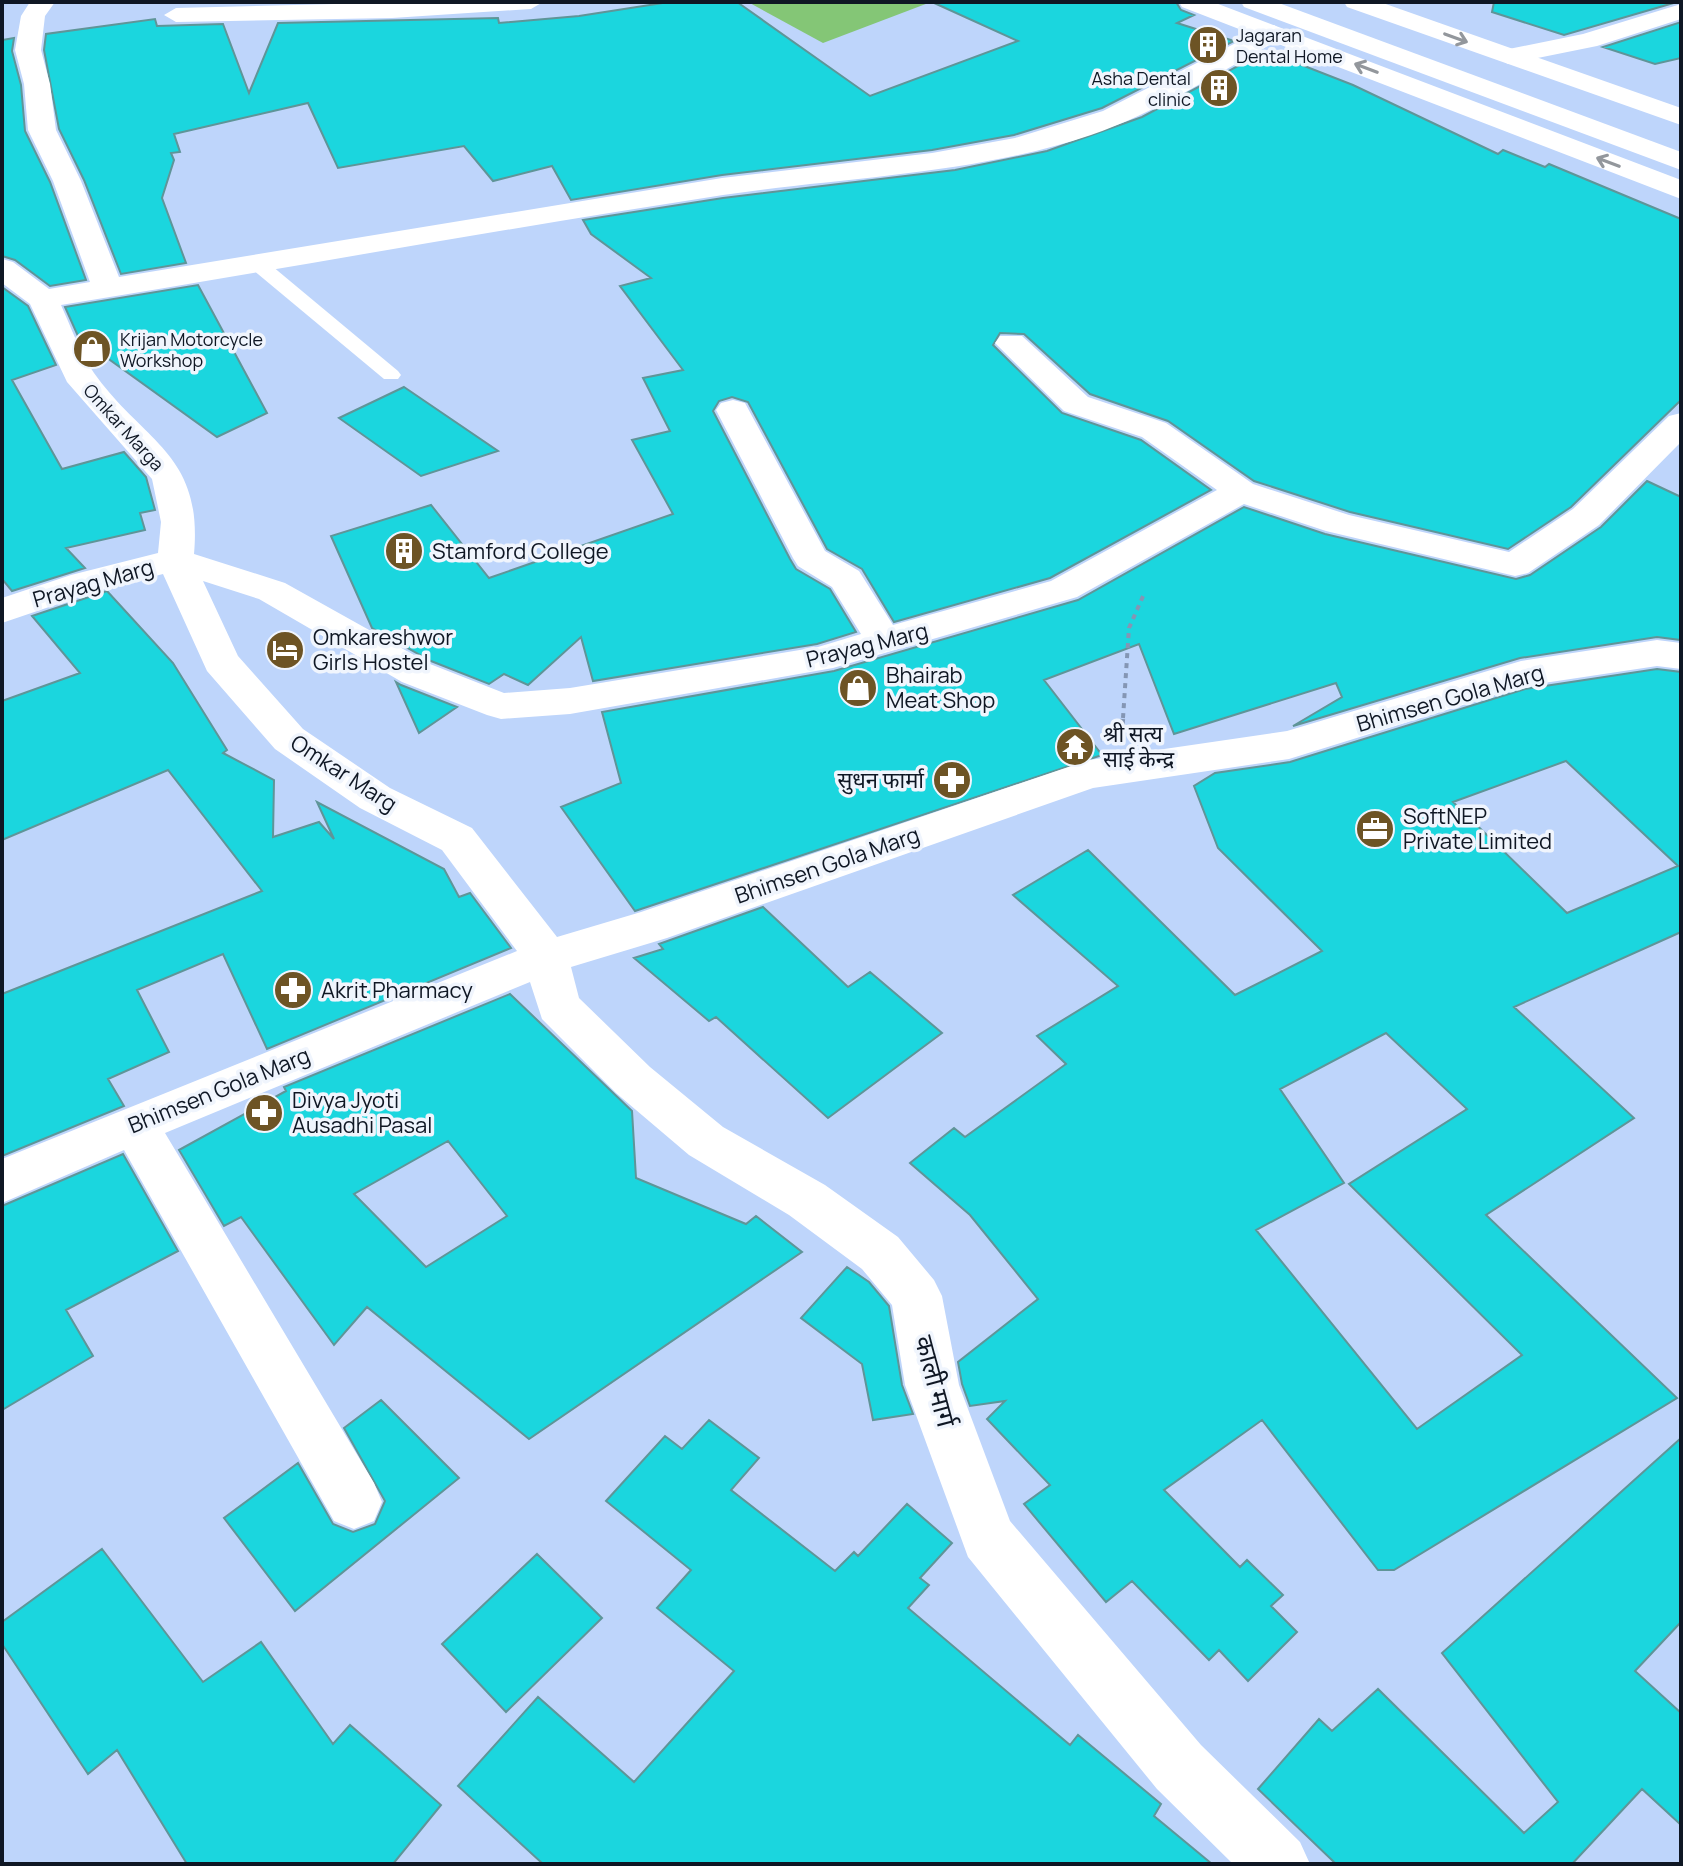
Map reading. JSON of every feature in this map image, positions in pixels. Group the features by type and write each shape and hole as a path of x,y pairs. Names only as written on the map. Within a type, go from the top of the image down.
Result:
{"main road":[{"path":"43,2 33,16 28,50 37,84 42,130 67,181 108,289"},
{"path":"176,15 531,2"},
{"path":"1191,2 1681,190"},
{"path":"1253,2 1681,162"},
{"path":"1298,2 1681,144"},
{"path":"1363,3 1681,117"},
{"path":"1508,56 1588,41 1679,11"},
{"path":"2,268 43,299 543,215 789,177 971,154 1058,137 1119,112 1274,33"},
{"name":"Omkar Marga","path":"43,299 78,375 169,477 179,522 175,560"},
{"path":"1011,343 1076,404 1163,435 1241,491 1339,523 1515,565 1586,517 1681,423"},
{"path":"733,410 811,558 846,579 884,641"},
{"name":"Prayag Marg","path":"2,611 84,583 175,560 272,591 416,673 501,706 570,701 819,659 1064,589 1241,491"},
{"name":"Omkar Marg","path":"175,560 221,662 289,739 375,798 457,839 547,957"},
{"name":"Bhimsen Gola Marg","path":"2,1182 547,957 651,926 1089,774 1289,745 1521,674 1657,653 1681,656"},
{"name":"काली मार्ग","path":"547,957 558,1006 633,1080 706,1141 807,1200 880,1253 916,1296 932,1385 988,1538 1179,1767 1278,1864"},
{"path":"135,1125 354,1502"}],"lane":[{"path":"259,265 391,375"}],"path":[{"path":"1124,770 1122,716 1129,628 1157,566 1166,532"}],"green space":[{"path":"748,2 931,2 823,43"}],"building":[{"path":"669,2 737,2 870,96 1018,41 932,2 1176,2 1181,10 1194,15 1177,23 1234,41 1102,108 1014,135 932,150 722,175 571,200 552,166 493,181 464,146 338,168 308,103 174,134 180,152 171,153 174,160 162,198 186,263 121,274 84,180 59,129 44,50 46,34 155,19 157,26 223,24 249,93 278,23 498,18 499,23 579,16"},
{"path":"1494,2 1677,2 1564,35 1492,12"},
{"path":"1681,22 1681,58 1655,64 1603,47"},
{"path":"14,38 12,51 21,85 25,131 50,182 86,280 50,286 15,260 2,256 2,40"},
{"path":"1266,51 1353,85 1498,154 1503,150 1545,167 1549,164 1681,219 1681,400 1571,507 1508,549 1350,512 1254,481 1168,421 1090,394 1024,334 1000,333 993,345 1062,413 1141,440 1211,490 1050,578 894,622 862,569 827,549 748,402 732,397 719,401 713,411 790,559 796,569 830,589 856,632 817,644 593,681 581,637 528,685 504,674 489,684 431,661 372,628 331,536 431,505 489,578 673,514 632,440 670,431 643,378 683,370 620,286 651,278 591,234 583,220 723,198 955,170 1047,151 1142,117"},
{"path":"198,285 267,413 217,437 96,350 86,354 65,307"},
{"path":"2,287 28,306 56,365 12,380 62,469 124,452 146,477 155,510 140,513 145,530 66,548 85,568 12,591 2,579"},
{"path":"404,387 498,451 421,476 339,418"},
{"path":"1647,481 1681,497 1681,640 1657,637 1520,658 1293,726 1342,697 1336,683 1174,734 1139,644 1044,680 1102,755 635,911 561,807 621,783 602,712 834,671 1078,600 1244,507 1325,534 1516,579 1530,575 1601,527"},
{"path":"107,591 173,663 227,750 223,753 274,780 273,837 319,822 334,839 317,802 444,869 459,897 470,893 511,948 267,1049 223,954 137,990 169,1052 108,1079 124,1106 2,1156 2,994 262,891 168,770 2,840 2,701 80,673 32,616"},
{"path":"1657,669 1681,672 1681,932 1514,1007 1634,1118 1486,1215 1677,1398 1394,1570 1378,1570 1262,1420 1164,1490 1240,1567 1247,1560 1283,1595 1271,1606 1297,1632 1248,1681 1219,1650 1209,1660 1132,1581 1106,1602 1024,1504 1050,1485 987,1419 1005,1401 970,1406 958,1362 1038,1299 970,1215 910,1163 954,1128 965,1137 1066,1064 1037,1036 1118,986 1013,895 1088,850 1235,995 1322,951 1218,848 1194,786 1215,773 1290,762 1525,689","holes":["1566,761 1678,866 1567,913 1453,802","1386,1033 1467,1109 1349,1184 1522,1355 1417,1429 1256,1230 1344,1183 1280,1089"]},
{"path":"396,682 401,685 457,707 419,733"},
{"path":"763,907 848,987 870,972 942,1033 828,1118 716,1017 709,1021 634,958 663,949 659,944"},
{"path":"510,994 632,1111 636,1178 746,1224 756,1216 802,1252 529,1439 367,1307 334,1345 241,1217 224,1226 179,1150 286,1091 284,1087","holes":["448,1141 507,1216 426,1267 354,1194"]},
{"path":"123,1154 178,1251 66,1310 93,1356 2,1410 2,1206"},
{"path":"847,1267 869,1282 889,1306 902,1385 913,1414 873,1420 862,1364 801,1318"},
{"path":"381,1400 459,1478 295,1611 224,1518 298,1463 333,1524 353,1532 375,1524 385,1501 344,1428"},
{"path":"709,1420 759,1458 731,1490 835,1571 854,1552 858,1556 907,1504 952,1543 920,1578 929,1585 908,1608 1070,1745 1078,1735 1161,1804 1154,1816 1212,1864 543,1864 458,1786 538,1697 634,1782 734,1671 657,1608 691,1570 606,1501 665,1436 682,1449"},
{"path":"1681,1438 1681,1622 1635,1671 1681,1713 1681,1825 1642,1789 1572,1864 1336,1864 1258,1789 1319,1719 1332,1731 1378,1689 1524,1833 1558,1802 1442,1653"},
{"path":"102,1549 203,1682 261,1642 333,1744 350,1725 441,1805 393,1864 187,1864 117,1750 88,1774 2,1644 2,1622"},
{"path":"537,1554 602,1618 506,1712 442,1644"}],"place":[{"name":"Jagaran Dental Home","path":"1208,45"},
{"name":"Asha Dental clinic","path":"1219,88"},
{"name":"Krijan Motorcycle Workshop","path":"92,349"},
{"name":"Stamford College","path":"404,551"},
{"name":"Omkareshwor Girls Hostel","path":"285,650"},
{"name":"Bhairab Meat Shop","path":"858,688"},
{"name":"श्री सत्य साई केन्द्र","path":"1075,747"},
{"name":"सुधन फार्मा","path":"952,780"},
{"name":"SoftNEP Private Limited","path":"1375,829"},
{"name":"Akrit Pharmacy","path":"293,990"},
{"name":"Divya Jyoti Ausadhi Pasal","path":"264,1113"}]}
